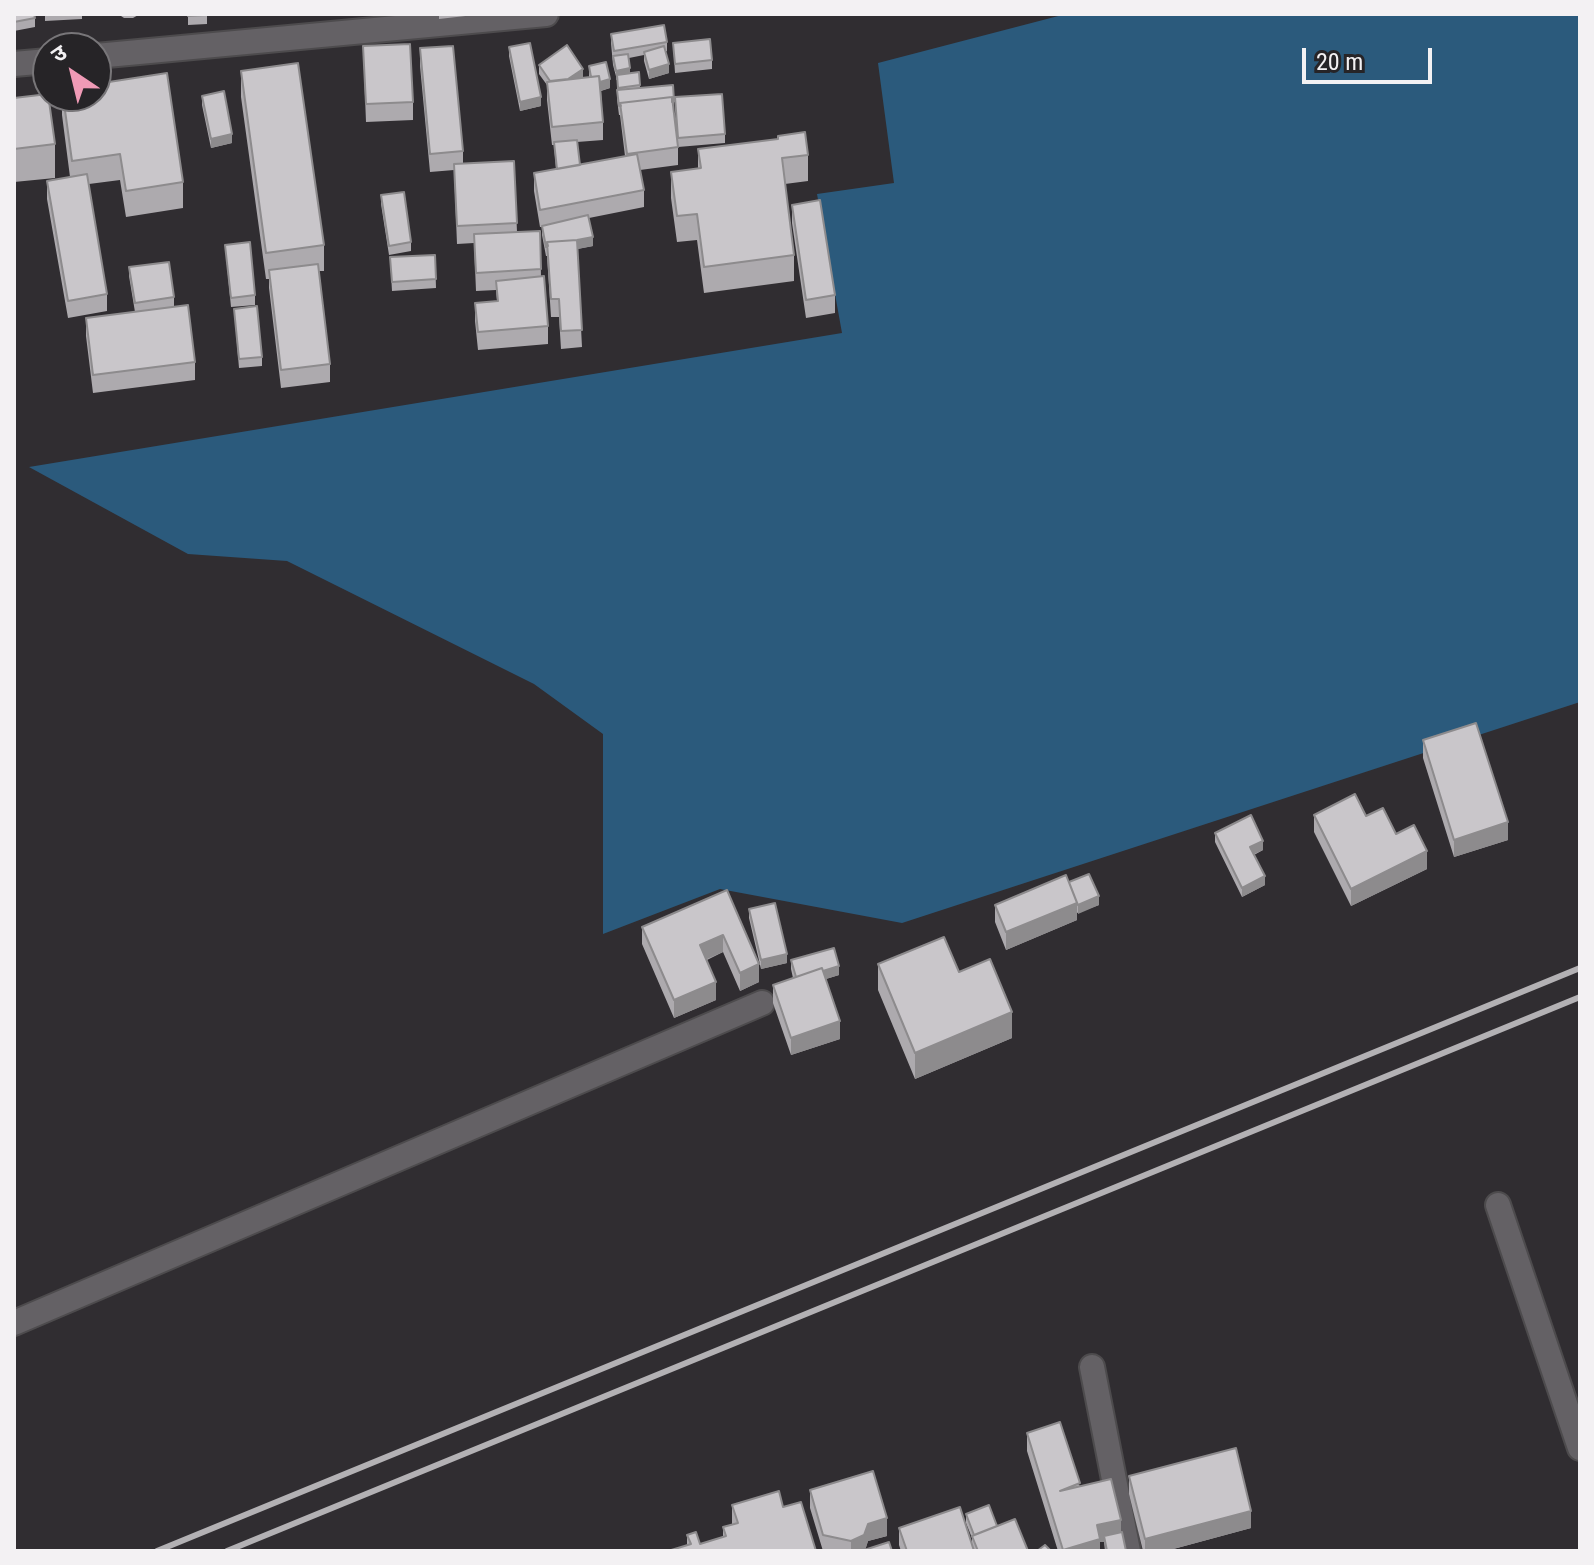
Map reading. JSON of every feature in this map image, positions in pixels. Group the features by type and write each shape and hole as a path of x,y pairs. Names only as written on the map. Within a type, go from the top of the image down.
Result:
{"street":[{"path":"112,55 546,14"},
{"path":"14,1323 762,1003"},
{"path":"1498,1205 1580,1448"},
{"path":"1092,1367 1128,1551"}],"water":[{"path":"1066,14 1580,14 1580,702 902,923 720,889 603,934 603,734 534,684 287,561 188,554 29,467 842,333 817,194 894,183 878,63"}],"building":[{"path":"14,14 34,14 35,18 14,22"},
{"path":"664,25 667,42 614,51 611,34"},
{"path":"710,39 712,60 675,64 673,43"},
{"path":"530,43 541,97 520,102 509,47"},
{"path":"410,44 413,102 366,104 363,46"},
{"path":"567,45 583,69 568,79 550,81 539,65"},
{"path":"453,46 463,151 430,154 420,48"},
{"path":"664,46 669,64 649,70 644,52"},
{"path":"628,54 630,68 616,71 613,56"},
{"path":"606,62 610,79 600,82 599,76 591,77 589,66"},
{"path":"298,63 324,245 266,253 241,71"},
{"path":"639,72 640,85 618,88 617,75"},
{"path":"167,73 183,182 126,191 120,154 72,161 65,112 112,112 112,82"},
{"path":"599,76 603,122 552,127 547,82"},
{"path":"673,85 672,102 672,97 620,103 619,106 617,90"},
{"path":"224,91 232,134 211,139 202,96"},
{"path":"722,94 725,134 678,138 675,97"},
{"path":"32,96 32,112 51,112 55,144 14,149 14,98"},
{"path":"672,97 678,147 627,154 620,103"},
{"path":"805,132 808,155 782,158 794,255 704,267 697,214 677,216 671,172 701,168 698,149 778,139 778,136"},
{"path":"577,140 580,165 557,169 554,142"},
{"path":"637,154 644,190 540,210 534,173"},
{"path":"514,161 517,223 457,226 454,164"},
{"path":"87,174 107,294 68,301 47,181"},
{"path":"404,192 411,242 389,246 381,195"},
{"path":"820,200 835,295 806,300 792,205"},
{"path":"588,215 593,237 547,242 546,247 542,226"},
{"path":"540,231 541,269 476,273 474,234"},
{"path":"577,240 582,330 561,331 559,299 551,299 547,242"},
{"path":"250,242 255,295 231,298 225,245"},
{"path":"435,255 436,279 392,282 390,257"},
{"path":"169,262 174,297 135,303 129,267"},
{"path":"318,264 330,364 281,370 269,270"},
{"path":"544,276 548,326 478,332 475,303 498,301 496,281"},
{"path":"188,305 195,362 93,375 86,318"},
{"path":"257,306 262,357 239,359 234,309"},
{"path":"1476,723 1508,822 1454,840 1423,740"},
{"path":"1355,794 1366,816 1383,808 1396,834 1414,825 1427,851 1351,889 1314,815"},
{"path":"1251,815 1263,841 1250,847 1265,876 1242,888 1215,833"},
{"path":"1089,874 1099,896 1078,905 1069,882"},
{"path":"1066,875 1077,903 1006,932 995,905"},
{"path":"727,890 759,964 740,973 723,935 700,945 716,982 674,1000 642,927"},
{"path":"775,903 787,954 761,960 749,909"},
{"path":"944,937 959,972 990,959 1012,1012 915,1053 878,964"},
{"path":"834,948 839,966 796,977 791,960"},
{"path":"822,968 840,1021 791,1038 773,985"},
{"path":"1060,1422 1080,1483 1060,1491 1111,1479 1121,1520 1097,1525 1100,1539 1063,1550 1027,1433"},
{"path":"1236,1448 1251,1511 1145,1539 1129,1476"},
{"path":"873,1471 887,1518 868,1524 864,1535 851,1541 823,1535 810,1490"},
{"path":"779,1491 783,1507 801,1502 816,1551 668,1551 691,1544 687,1535 696,1532 700,1544 726,1536 723,1527 738,1523 732,1505"},
{"path":"989,1505 997,1526 974,1535 966,1514"},
{"path":"960,1507 974,1551 907,1551 899,1528"},
{"path":"1015,1519 1028,1551 978,1551 972,1536"},
{"path":"1122,1532 1126,1551 1107,1551 1104,1536"},
{"path":"889,1542 892,1551 861,1551"},
{"path":"1045,1545 1051,1551 1037,1551"}],"railway":[{"path":"157,1551 1580,968"},
{"path":"227,1551 1580,997"}]}
